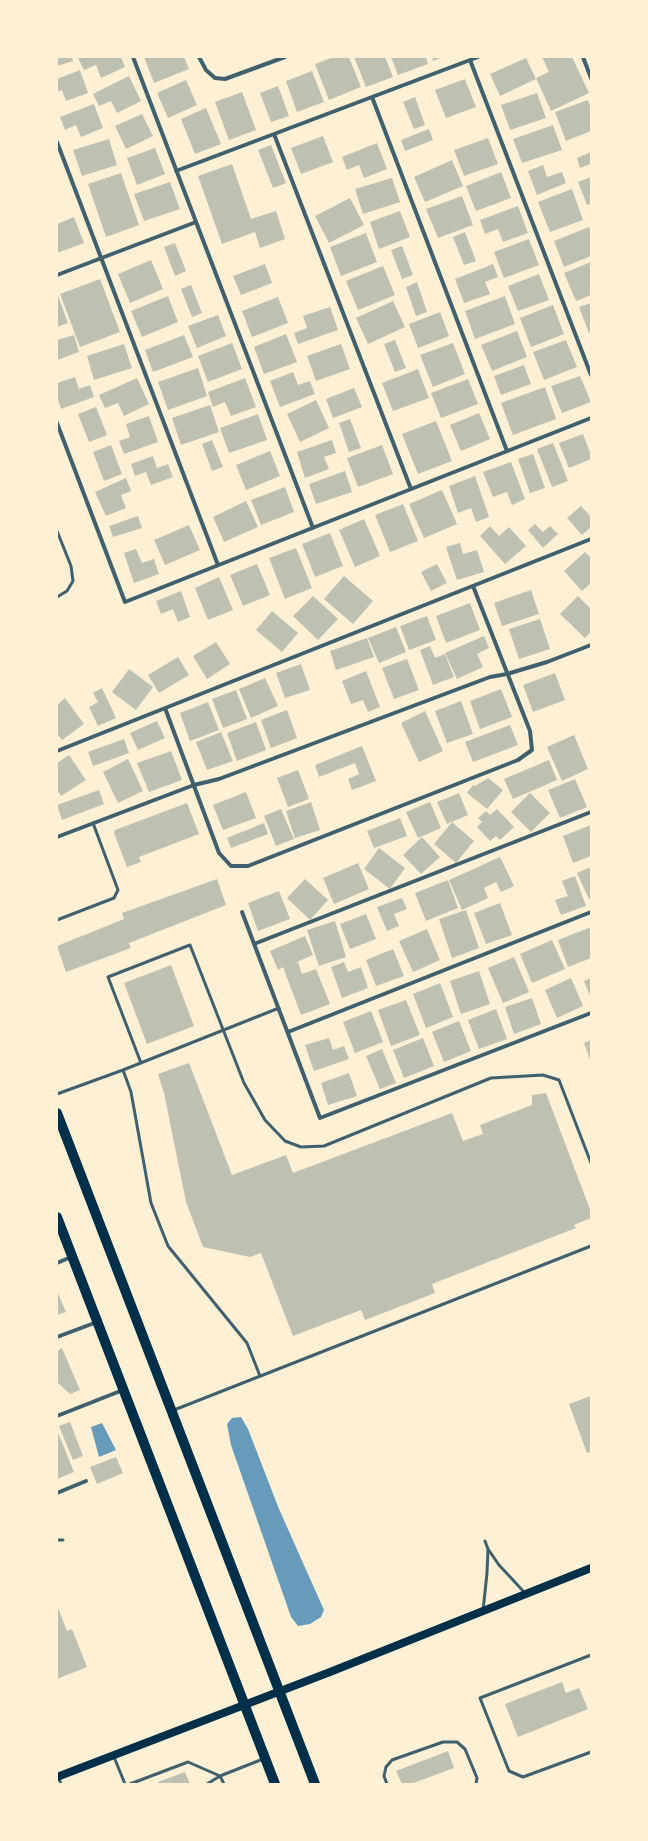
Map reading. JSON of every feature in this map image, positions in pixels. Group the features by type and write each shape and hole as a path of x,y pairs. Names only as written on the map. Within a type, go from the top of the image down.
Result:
{"main road":[{"path":"57,1112 315,1784"},
{"path":"57,1218 275,1784"},
{"path":"59,1779 114,1755 591,1568"}],"street":[{"path":"133,57 313,528"},
{"path":"199,57 206,70 215,78 225,80 285,57"},
{"path":"176,171 478,57"},
{"path":"583,57 591,78"},
{"path":"470,60 591,375"},
{"path":"372,97 507,451"},
{"path":"274,134 410,489"},
{"path":"57,142 218,565"},
{"path":"57,275 196,222"},
{"path":"57,423 125,602 591,418"},
{"path":"57,750 591,539"},
{"path":"165,708 219,852 230,866 248,866 518,760 532,750 530,731 474,586"},
{"path":"57,836 194,785 219,779 490,677 507,674 547,662 591,645"},
{"path":"254,944 591,812"},
{"path":"242,912 320,1118 591,1013"},
{"path":"288,1032 591,912"},
{"path":"57,1263 72,1257"},
{"path":"57,1337 97,1322"},
{"path":"57,1416 123,1390"},
{"path":"57,1493 86,1481"}],"lane":[{"path":"57,531 71,566 73,581 67,591 57,597"},
{"path":"57,920 114,898 118,890 93,823"},
{"path":"141,1063 108,977 190,945 244,1083 265,1120 285,1141 301,1147 324,1146 491,1078 543,1075 559,1080 591,1164"},
{"path":"57,1094 123,1070 279,1008"},
{"path":"123,1070 130,1092 151,1203 168,1246 247,1343 260,1376"},
{"path":"172,1411 591,1246"},
{"path":"57,1540 64,1540"},
{"path":"485,1541 488,1549 499,1565 526,1594"},
{"path":"483,1611 488,1549"},
{"path":"591,1655 480,1698 509,1771 523,1777 591,1752"},
{"path":"387,1784 384,1776 386,1767 392,1760 444,1742 457,1742 465,1749 477,1778 476,1784"},
{"path":"114,1755 125,1784"},
{"path":"206,1784 220,1776 265,1759"},
{"path":"130,1784 188,1762 220,1776 224,1784"}],"water":[{"path":"241,1417 248,1429 279,1509 324,1610 321,1617 310,1624 298,1626 291,1617 231,1445 227,1424 232,1418"},
{"path":"102,1423 116,1450 99,1457 91,1427"}],"building":[{"path":"57,57 72,57 73,61 57,66"},
{"path":"121,57 125,67 101,78 96,65 84,70 78,58"},
{"path":"144,57 184,57 189,69 154,83"},
{"path":"334,57 349,57 361,87 329,100 315,64"},
{"path":"354,57 385,57 393,77 366,87"},
{"path":"391,57 426,57 428,64 398,75"},
{"path":"432,57 443,57 433,61"},
{"path":"542,57 572,57 589,93 551,111 536,78 549,72"},
{"path":"526,58 536,79 500,96 490,74"},
{"path":"80,70 88,93 66,101 62,90 57,92 57,79"},
{"path":"312,71 324,102 297,112 286,81"},
{"path":"129,76 141,101 117,113 111,101 99,106 93,94"},
{"path":"465,79 476,107 446,118 435,90"},
{"path":"186,80 197,105 168,118 157,93"},
{"path":"278,86 289,116 271,122 260,93"},
{"path":"242,92 256,130 229,140 215,102"},
{"path":"537,93 546,118 510,130 501,105"},
{"path":"415,97 425,125 414,129 403,102"},
{"path":"588,100 591,108 591,131 566,141 555,112"},
{"path":"94,104 103,128 81,137 76,125 65,130 60,117"},
{"path":"206,108 221,144 195,154 181,119"},
{"path":"142,114 153,136 126,149 115,126"},
{"path":"553,125 562,150 522,163 513,139"},
{"path":"429,129 433,140 405,151 401,140"},
{"path":"323,136 333,162 301,174 291,148"},
{"path":"488,138 498,164 464,176 454,150"},
{"path":"109,139 117,165 82,176 73,150"},
{"path":"377,143 387,169 364,178 359,165 347,170 342,157"},
{"path":"271,145 286,183 273,188 258,150"},
{"path":"155,148 165,174 137,185 127,158"},
{"path":"591,152 591,164 580,168 577,158"},
{"path":"452,160 463,186 425,202 414,177"},
{"path":"232,164 251,219 276,211 285,239 260,248 255,232 222,244 198,176"},
{"path":"543,165 547,177 562,172 566,183 537,195 528,171"},
{"path":"501,172 511,198 476,211 466,186"},
{"path":"121,173 139,225 106,237 88,184"},
{"path":"591,177 591,204 587,205 578,182"},
{"path":"392,178 400,202 363,214 355,189"},
{"path":"170,182 180,209 144,221 134,194"},
{"path":"572,189 583,220 550,232 538,202"},
{"path":"462,196 473,225 438,238 426,209"},
{"path":"350,198 364,225 329,243 315,216"},
{"path":"518,206 528,233 503,242 498,229 485,234 480,220"},
{"path":"400,211 410,237 379,249 370,222"},
{"path":"74,217 84,243 57,253 57,224"},
{"path":"589,227 591,233 591,256 564,267 554,241"},
{"path":"465,232 476,261 464,265 453,237"},
{"path":"366,233 377,262 341,276 330,247"},
{"path":"529,239 539,265 504,278 494,252"},
{"path":"175,243 186,271 175,276 164,247"},
{"path":"402,246 413,275 402,279 391,250"},
{"path":"151,260 163,289 130,303 118,274"},
{"path":"591,262 591,295 576,301 564,273"},
{"path":"265,264 272,283 241,295 233,276"},
{"path":"493,264 498,277 485,282 490,294 464,303 455,279"},
{"path":"383,266 395,295 358,310 346,281"},
{"path":"539,274 549,300 518,311 508,286"},
{"path":"100,279 120,332 80,347 60,294"},
{"path":"417,282 427,312 416,316 406,287"},
{"path":"191,285 202,313 192,317 181,289"},
{"path":"57,293 68,323 57,327"},
{"path":"168,296 178,322 142,337 131,311"},
{"path":"505,296 515,324 475,339 465,311"},
{"path":"278,297 288,323 252,337 242,311"},
{"path":"393,301 405,327 368,344 356,318"},
{"path":"591,303 591,332 589,333 579,307"},
{"path":"553,305 564,334 531,347 520,318"},
{"path":"330,307 338,330 298,344 294,333 307,328 303,316"},
{"path":"440,312 449,336 418,348 409,324"},
{"path":"218,315 226,336 197,348 188,326"},
{"path":"517,331 527,357 492,371 481,345"},
{"path":"286,334 297,362 264,374 254,347"},
{"path":"74,335 79,352 57,360 57,340"},
{"path":"184,335 193,357 153,372 145,350"},
{"path":"395,340 406,368 395,372 384,344"},
{"path":"566,340 577,367 544,380 533,352"},
{"path":"232,343 242,369 208,382 198,356"},
{"path":"453,343 465,374 433,387 420,355"},
{"path":"124,344 132,368 94,380 87,356"},
{"path":"341,344 350,369 316,381 307,356"},
{"path":"524,365 531,384 501,395 494,376"},
{"path":"198,368 207,396 168,410 158,382"},
{"path":"418,369 429,398 393,411 382,383"},
{"path":"293,372 298,385 310,381 315,394 280,407 270,381"},
{"path":"580,376 591,402 562,413 551,386"},
{"path":"75,377 79,389 90,385 94,397 61,409 57,396 57,383"},
{"path":"137,378 149,404 124,416 118,403 105,408 99,395"},
{"path":"245,378 256,407 231,416 225,402 213,407 208,392"},
{"path":"468,379 478,404 441,418 431,393"},
{"path":"545,387 556,419 513,435 501,403"},
{"path":"354,388 362,407 333,418 326,399"},
{"path":"316,400 329,428 300,442 287,414"},
{"path":"210,405 219,432 181,445 172,418"},
{"path":"96,407 107,435 89,442 78,414"},
{"path":"479,413 490,439 461,451 450,425"},
{"path":"258,414 267,440 229,453 220,428"},
{"path":"149,416 158,442 124,454 119,441 130,437 126,424"},
{"path":"350,419 361,448 349,452 339,423"},
{"path":"436,421 452,461 418,474 402,434"},
{"path":"583,434 591,455 591,459 569,468 559,443"},
{"path":"212,440 223,467 212,471 202,444"},
{"path":"332,440 336,453 324,457 329,469 305,478 297,452"},
{"path":"553,443 568,481 552,487 537,449"},
{"path":"111,445 122,474 104,481 93,452"},
{"path":"382,445 393,474 358,487 347,458"},
{"path":"270,451 280,476 246,490 236,465"},
{"path":"533,454 545,488 530,493 518,459"},
{"path":"153,456 157,468 168,464 173,477 151,485 146,472 135,476 131,464"},
{"path":"511,462 525,499 512,505 507,492 493,497 483,472"},
{"path":"345,471 352,492 316,504 309,484"},
{"path":"475,476 489,517 476,522 471,508 458,513 449,486"},
{"path":"126,478 131,491 121,495 126,508 106,516 95,492"},
{"path":"285,487 294,512 261,525 251,500"},
{"path":"442,490 457,524 424,538 409,504"},
{"path":"246,501 258,527 224,542 213,517"},
{"path":"403,504 418,541 390,552 375,515"},
{"path":"581,506 591,517 591,527 582,535 567,518"},
{"path":"138,516 142,528 113,537 109,526"},
{"path":"364,519 380,556 355,567 339,530"},
{"path":"535,524 543,532 550,526 558,534 543,548 528,530"},
{"path":"189,525 200,550 165,565 154,540"},
{"path":"490,526 499,536 509,527 526,546 505,564 480,536"},
{"path":"330,533 343,566 315,577 302,544"},
{"path":"460,543 463,554 477,550 484,572 457,580 446,547"},
{"path":"296,548 312,588 285,599 269,558"},
{"path":"136,549 142,563 154,559 159,574 134,583 124,553"},
{"path":"585,552 591,558 591,583 582,591 564,571"},
{"path":"257,564 270,595 243,606 230,575"},
{"path":"437,564 447,583 431,591 421,572"},
{"path":"344,576 373,601 353,624 324,599"},
{"path":"219,577 233,610 208,620 195,588"},
{"path":"531,590 539,614 502,626 494,603"},
{"path":"181,591 190,617 178,622 173,609 161,614 156,601"},
{"path":"313,596 338,619 318,640 293,616"},
{"path":"578,596 591,609 591,632 585,638 560,614"},
{"path":"470,603 480,630 446,643 436,616"},
{"path":"272,611 298,633 282,652 256,630"},
{"path":"427,616 436,640 409,650 400,626"},
{"path":"540,619 550,649 519,659 509,629"},
{"path":"396,627 406,652 379,663 368,638"},
{"path":"484,636 489,648 477,654 483,667 457,679 445,653"},
{"path":"367,638 374,657 336,670 330,651"},
{"path":"216,642 230,664 207,679 193,656"},
{"path":"430,646 435,658 445,654 454,677 433,685 420,650"},
{"path":"178,657 189,675 159,693 148,675"},
{"path":"407,659 419,690 394,699 382,668"},
{"path":"301,664 310,690 285,698 276,673"},
{"path":"129,669 153,687 136,710 112,692"},
{"path":"366,671 380,707 368,712 363,700 351,704 342,681"},
{"path":"555,673 565,700 533,712 523,685"},
{"path":"265,678 278,706 251,718 239,689"},
{"path":"102,688 116,718 98,726 89,707 98,702 93,693"},
{"path":"501,689 512,717 480,729 470,701"},
{"path":"236,690 247,719 223,728 212,699"},
{"path":"65,698 84,724 62,740 57,734 57,705"},
{"path":"461,701 473,734 447,743 435,711"},
{"path":"208,702 219,730 190,741 180,713"},
{"path":"287,710 297,738 271,748 261,720"},
{"path":"425,711 443,751 419,762 401,723"},
{"path":"157,721 165,738 138,750 130,733"},
{"path":"256,722 266,750 237,761 227,733"},
{"path":"510,725 518,745 473,762 465,742"},
{"path":"221,732 233,761 207,770 196,742"},
{"path":"574,735 588,769 562,781 547,747"},
{"path":"124,739 129,753 93,766 88,752"},
{"path":"362,746 376,781 352,790 348,779 359,774 355,763 319,777 315,765"},
{"path":"171,751 182,780 149,792 137,763"},
{"path":"69,755 86,780 61,796 57,790 57,763"},
{"path":"128,759 143,791 118,803 103,772"},
{"path":"549,760 557,780 513,799 504,779"},
{"path":"298,770 309,799 288,807 277,778"},
{"path":"488,778 503,790 487,809 467,793 473,785 475,786"},
{"path":"575,779 587,807 560,818 548,790"},
{"path":"99,790 104,804 62,820 57,805"},
{"path":"246,792 256,818 223,830 213,805"},
{"path":"459,793 468,815 447,824 437,802"},
{"path":"530,793 550,813 531,832 511,812"},
{"path":"311,802 320,830 295,838 286,811"},
{"path":"430,802 441,828 418,838 406,812"},
{"path":"187,803 199,834 139,857 141,862 127,867 114,833 115,830"},
{"path":"281,809 294,839 276,846 264,816"},
{"path":"497,809 514,827 500,840 496,836 490,841 477,827 482,822 478,818 486,811 490,815"},
{"path":"400,818 407,836 374,848 367,831"},
{"path":"452,822 474,841 456,863 434,844"},
{"path":"264,823 268,834 231,848 227,838"},
{"path":"591,825 591,856 573,863 563,836"},
{"path":"422,837 440,857 421,874 403,855"},
{"path":"379,848 405,868 390,889 364,869"},
{"path":"500,857 514,886 501,892 496,882 484,888 488,898 462,910 449,880"},
{"path":"358,863 369,889 334,904 323,878"},
{"path":"591,867 591,898 589,899 577,873"},
{"path":"575,876 586,906 561,915 555,900 568,896 562,881"},
{"path":"217,879 226,905 129,943 131,948 66,972 57,946 124,919 122,913"},
{"path":"305,879 328,900 310,920 287,898"},
{"path":"448,880 458,908 426,921 415,893"},
{"path":"279,891 290,919 258,931 248,903"},
{"path":"402,898 407,909 394,914 399,926 387,931 377,907"},
{"path":"500,903 512,935 486,944 474,913"},
{"path":"466,910 479,948 452,958 439,919"},
{"path":"366,914 376,939 350,949 340,924"},
{"path":"335,921 346,957 319,966 307,930"},
{"path":"591,927 591,958 568,967 558,940"},
{"path":"427,929 440,960 413,972 399,941"},
{"path":"305,936 313,955 288,966 298,962 302,974 316,969 330,1004 301,1015 283,967 278,970 270,951"},
{"path":"552,940 565,969 532,983 520,954"},
{"path":"393,949 404,976 376,986 366,960"},
{"path":"514,957 529,992 503,1003 488,968"},
{"path":"344,962 348,972 361,967 368,988 342,998 331,967"},
{"path":"171,965 194,1026 147,1044 124,983"},
{"path":"479,971 490,1004 461,1014 450,981"},
{"path":"571,978 583,1006 557,1018 545,990"},
{"path":"591,978 591,998 584,981"},
{"path":"440,983 453,1017 426,1028 413,994"},
{"path":"532,998 541,1024 514,1034 505,1007"},
{"path":"406,1000 420,1035 391,1046 378,1010"},
{"path":"496,1009 507,1039 479,1049 468,1020"},
{"path":"371,1011 383,1042 355,1053 343,1022"},
{"path":"459,1021 471,1051 444,1062 432,1032"},
{"path":"329,1038 333,1050 344,1046 349,1059 314,1071 305,1045"},
{"path":"423,1038 434,1066 404,1078 393,1050"},
{"path":"591,1040 591,1062 584,1043"},
{"path":"382,1049 396,1083 380,1089 366,1056"},
{"path":"189,1063 232,1175 286,1155 293,1173 452,1113 463,1141 483,1134 480,1125 532,1105 532,1095 546,1093 591,1212 591,1218 574,1225 576,1228 432,1284 435,1293 365,1320 361,1310 293,1336 261,1253 250,1257 203,1247 186,1202 164,1093 158,1074"},
{"path":"349,1073 357,1096 328,1105 321,1083"},
{"path":"57,1291 66,1312 57,1315"},
{"path":"62,1348 80,1390 70,1394 57,1382 57,1351"},
{"path":"591,1396 591,1452 587,1453 569,1404"},
{"path":"70,1422 83,1456 73,1460 59,1426"},
{"path":"57,1430 74,1472 57,1479"},
{"path":"116,1457 123,1473 97,1484 90,1467"},
{"path":"57,1605 67,1631 72,1629 87,1667 57,1679"},
{"path":"562,1682 566,1693 579,1688 588,1709 518,1737 505,1704"},
{"path":"448,1751 454,1768 411,1784 402,1784 396,1771"},
{"path":"185,1772 190,1784 159,1784 158,1782"}]}
